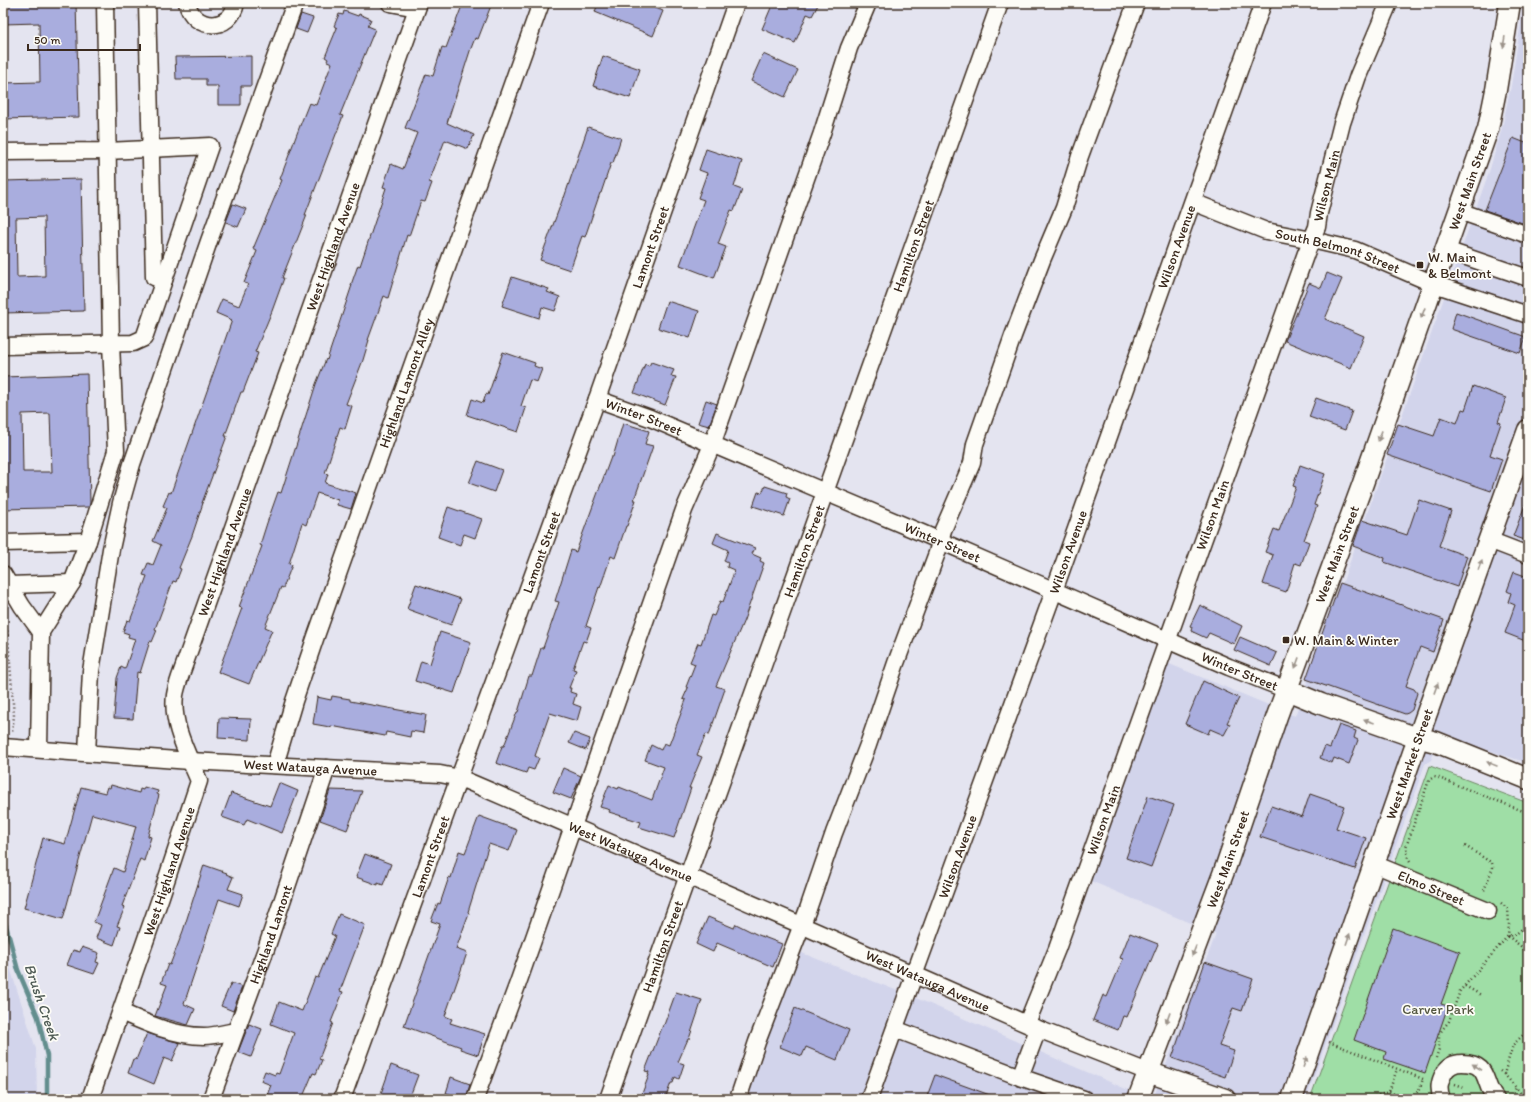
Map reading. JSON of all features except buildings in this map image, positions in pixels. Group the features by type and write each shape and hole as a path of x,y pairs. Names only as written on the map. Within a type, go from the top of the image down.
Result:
{"main road":[{"name":"West Main Street","path":"1138,1099 1224,873 1287,690 1434,284 1488,129 1510,3"},
{"name":"West Market Street","path":"1292,1099 1418,738 1528,430"},
{"path":"1287,690 1321,704 1418,738 1436,742 1528,779"},
{"name":"West Watauga Avenue","path":"1148,1072 1225,1099"}],"street":[{"path":"39,749 41,632 72,583 88,541 116,451 111,344 104,3"},
{"path":"147,3 154,277 164,280"},
{"path":"186,3 188,10 193,17 208,25 224,21 231,16 236,3"},
{"path":"87,753 91,672 111,549 132,464 209,241 295,3"},
{"path":"390,3 418,5"},
{"name":"Highland Lamont Alley","path":"275,765 294,701 316,636 541,3"},
{"name":"Lamont Street","path":"342,1099 597,399 615,342 736,3"},
{"path":"475,1099 573,828 684,510 712,445 822,133 849,48 868,3"},
{"name":"Hamilton Street","path":"608,1099 1000,3"},
{"path":"738,1099 757,1042 868,744 937,553 943,530 972,462 975,444 1013,336 1064,208 1080,156 1136,3"},
{"name":"Wilson Avenue","path":"869,1099 1054,591 1263,3"},
{"name":"Wilson Main","path":"1020,1077 1032,1026 1057,949 1317,227 1319,213 1342,123 1358,76 1390,3"},
{"name":"West Highland Avenue","path":"90,1099 161,896 199,781 183,745 176,712 175,696 180,677 418,5"},
{"path":"3,152 107,151 210,146 144,338 133,343 3,346"},
{"name":"South Belmont Street","path":"1193,202 1266,231 1354,250 1434,284 1528,315"},
{"path":"1459,211 1528,235"},
{"path":"1446,250 1528,278"},
{"name":"Winter Street","path":"597,399 650,418 940,541 1229,667 1287,690"},
{"path":"1489,540 1528,555"},
{"path":"3,543 88,541"},
{"path":"6,579 72,583"},
{"path":"6,579 22,606 41,632"},
{"name":"West Watauga Avenue","path":"7,747 190,761 440,774 460,778 1032,1026 1148,1072"},
{"name":"Highland Lamont","path":"211,1099 266,949 327,768"},
{"name":"Elmo Street","path":"1374,864 1492,906"},
{"path":"121,1012 181,1035 206,1036 235,1031"},
{"path":"895,1029 1020,1077 1084,1099"},
{"path":"1442,1099 1439,1089 1440,1080 1452,1064 1462,1063 1475,1064 1481,1068 1486,1075 1492,1094 1496,1099"}],"path":[{"path":"3,624 8,636 14,716 7,747"},
{"path":"1412,864 1408,858 1406,847 1429,780 1434,777 1528,813"},
{"path":"1465,846 1492,863 1493,867 1482,895"},
{"path":"1492,906 1502,904 1508,908 1508,936"},
{"path":"1434,1063 1439,1049 1439,1034 1449,1021 1460,991 1508,936 1516,934 1528,924"},
{"path":"1508,936 1528,952"},
{"path":"1465,986 1481,995"},
{"path":"1504,1074 1513,1045 1528,1030"},
{"path":"1328,1042 1426,1080 1428,1074"},
{"path":"1388,1092 1397,1069"},
{"path":"1499,1070 1526,1099"},
{"path":"1412,1099 1420,1088 1423,1079"},
{"path":"1511,1099 1516,1087"},
{"path":"1366,1099 1388,1092 1406,1099"},
{"path":"1415,1094 1417,1099"}],"shaded area":[{"path":"1524,3 1528,3 1528,763 1441,735 1431,760 1425,764 1306,1099 1153,1099 1216,934 1086,879 1167,663 1295,716 1490,169 1502,128 1511,86"},
{"path":"3,946 36,1049 37,1099 3,1099"},
{"path":"797,951 923,1001 1126,1089 1153,1099 743,1099"}],"green space":[{"name":"Carver Park","path":"1430,766 1528,803 1528,1099 1310,1099"}],"waterway":[{"name":"Brush Creek","path":"3,914 18,970 38,1017 47,1056 47,1099"}],"place":[{"name":"W. Main & Belmont","path":"1420,265"},
{"name":"W. Main & Winter","path":"1286,640"}]}
